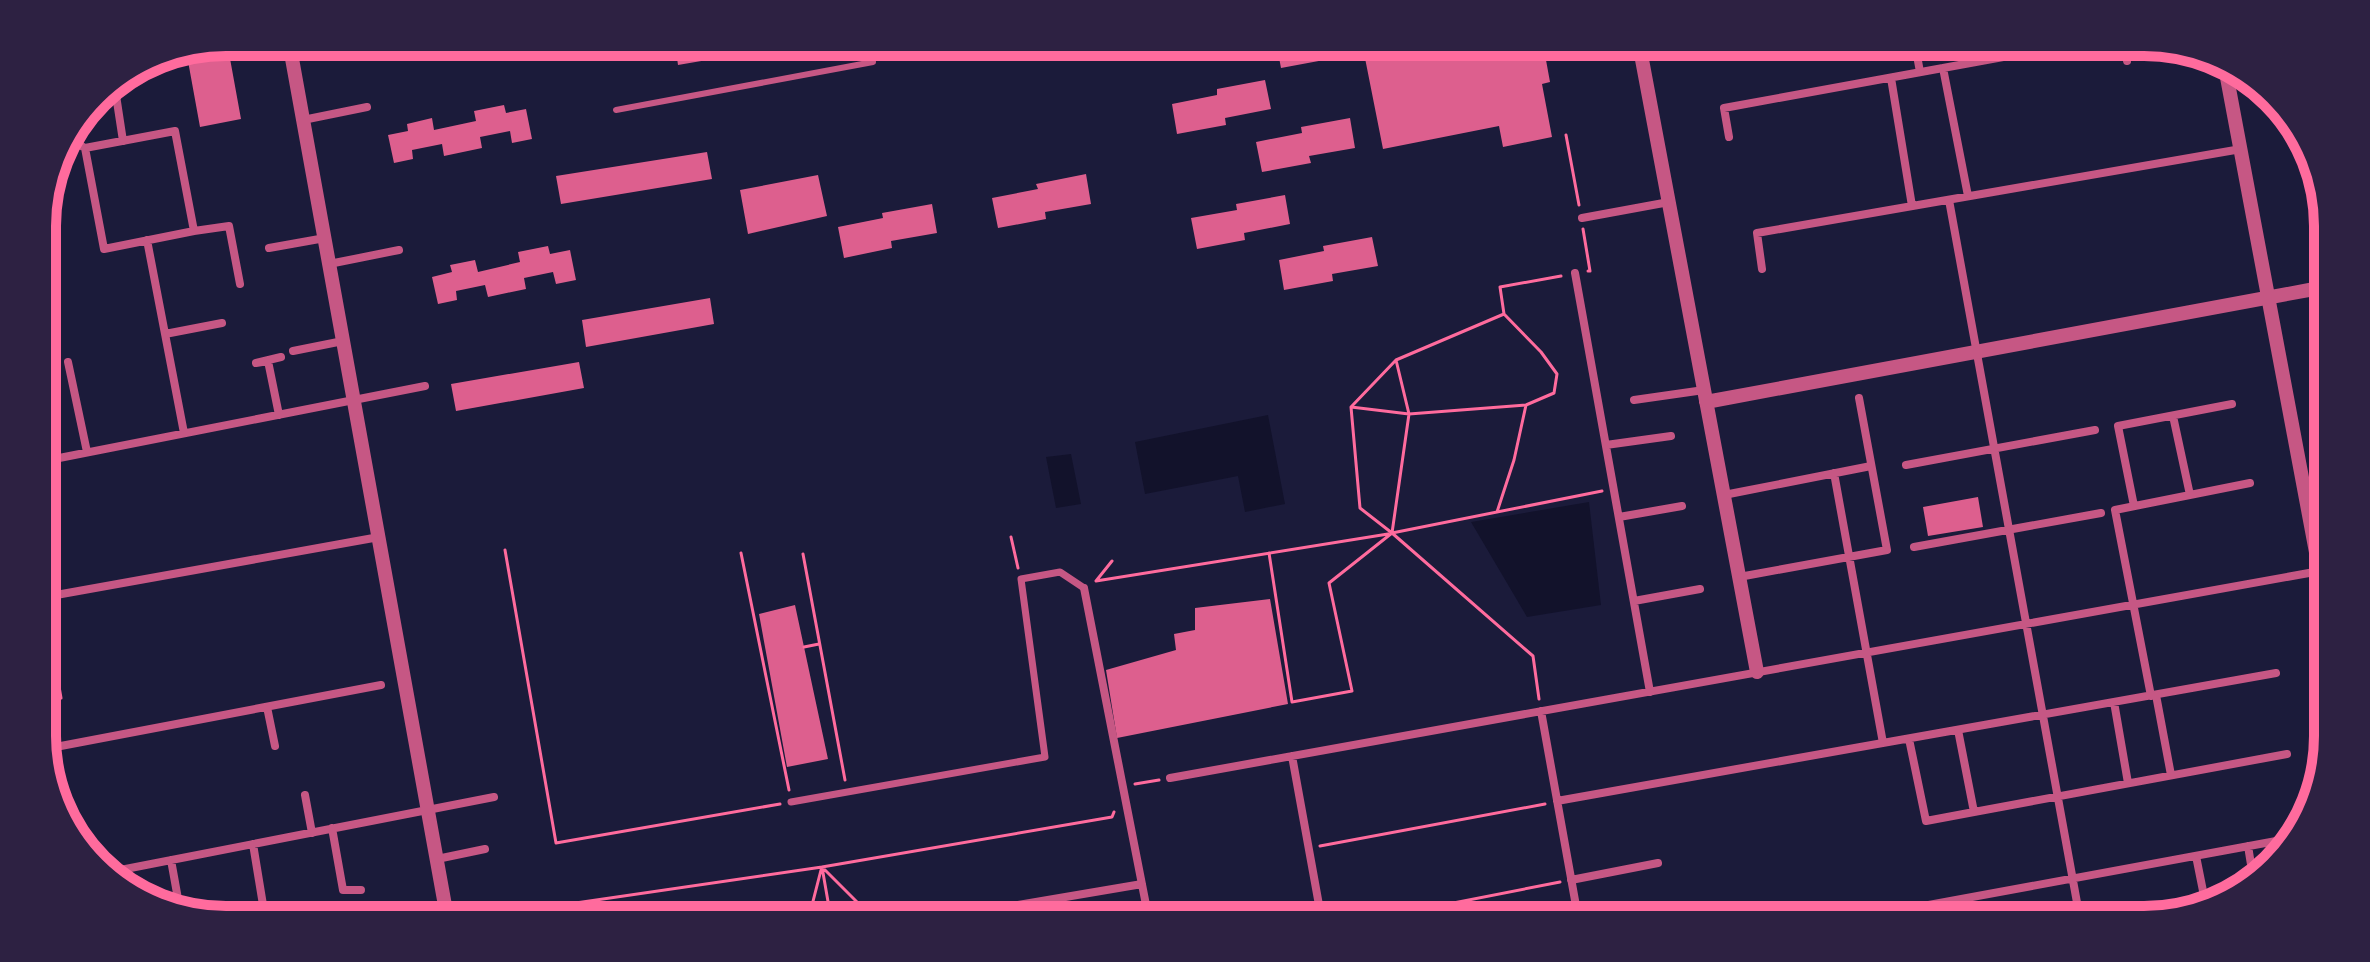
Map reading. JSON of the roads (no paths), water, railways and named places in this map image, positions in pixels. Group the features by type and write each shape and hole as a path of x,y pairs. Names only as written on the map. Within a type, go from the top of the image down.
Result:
{"street":[{"path":"292,56 445,906"},
{"path":"1641,56 1757,672"},
{"path":"1917,56 1920,72"},
{"path":"1729,137 1724,108 2009,56"},
{"path":"1943,68 1968,196"},
{"path":"1891,78 1912,206"},
{"path":"2226,78 2314,540"},
{"path":"116,96 123,141"},
{"path":"303,120 367,107"},
{"path":"78,144 85,148 175,131 194,231"},
{"path":"85,148 104,249 229,226 240,284"},
{"path":"1762,269 1757,233 2241,149"},
{"path":"1949,200 2077,906"},
{"path":"1582,218 1669,202"},
{"path":"269,248 325,238"},
{"path":"147,240 184,433"},
{"path":"329,264 399,250"},
{"path":"1575,273 1650,692"},
{"path":"1634,400 1705,396 1977,352 2314,289"},
{"path":"165,334 222,323"},
{"path":"293,351 343,341"},
{"path":"279,415 268,361 256,363 281,357"},
{"path":"68,362 87,452"},
{"path":"56,458 425,386"},
{"path":"1739,577 1887,550 1859,398"},
{"path":"2134,506 2118,426 2232,404"},
{"path":"2173,416 2190,495"},
{"path":"1906,465 2095,430"},
{"path":"1606,445 1671,436"},
{"path":"1724,495 1871,466"},
{"path":"1834,473 1883,743"},
{"path":"2171,775 2115,510 2250,483"},
{"path":"1619,517 1682,506"},
{"path":"1914,547 2101,513"},
{"path":"56,595 379,537"},
{"path":"791,802 1045,757 1021,579 1060,572 1084,588 1146,906"},
{"path":"1170,778 2133,604 2314,579"},
{"path":"1634,601 1700,589"},
{"path":"1557,801 2276,673"},
{"path":"56,747 381,685"},
{"path":"2114,702 2128,783"},
{"path":"267,707 275,746"},
{"path":"1541,711 1576,906"},
{"path":"1958,730 1974,812"},
{"path":"1909,739 1926,821 2287,754"},
{"path":"1292,756 1319,906"},
{"path":"305,795 312,833"},
{"path":"122,870 494,797"},
{"path":"332,828 343,890 361,890"},
{"path":"1922,906 2277,841"},
{"path":"253,844 263,906"},
{"path":"2248,846 2251,867"},
{"path":"437,859 485,849"},
{"path":"2196,856 2204,895"},
{"path":"171,860 178,899"},
{"path":"1571,880 1658,863"},
{"path":"1012,906 1142,884"}],"lane":[{"path":"616,110 873,62 872,56"},
{"path":"2226,77 2314,541"}]}
